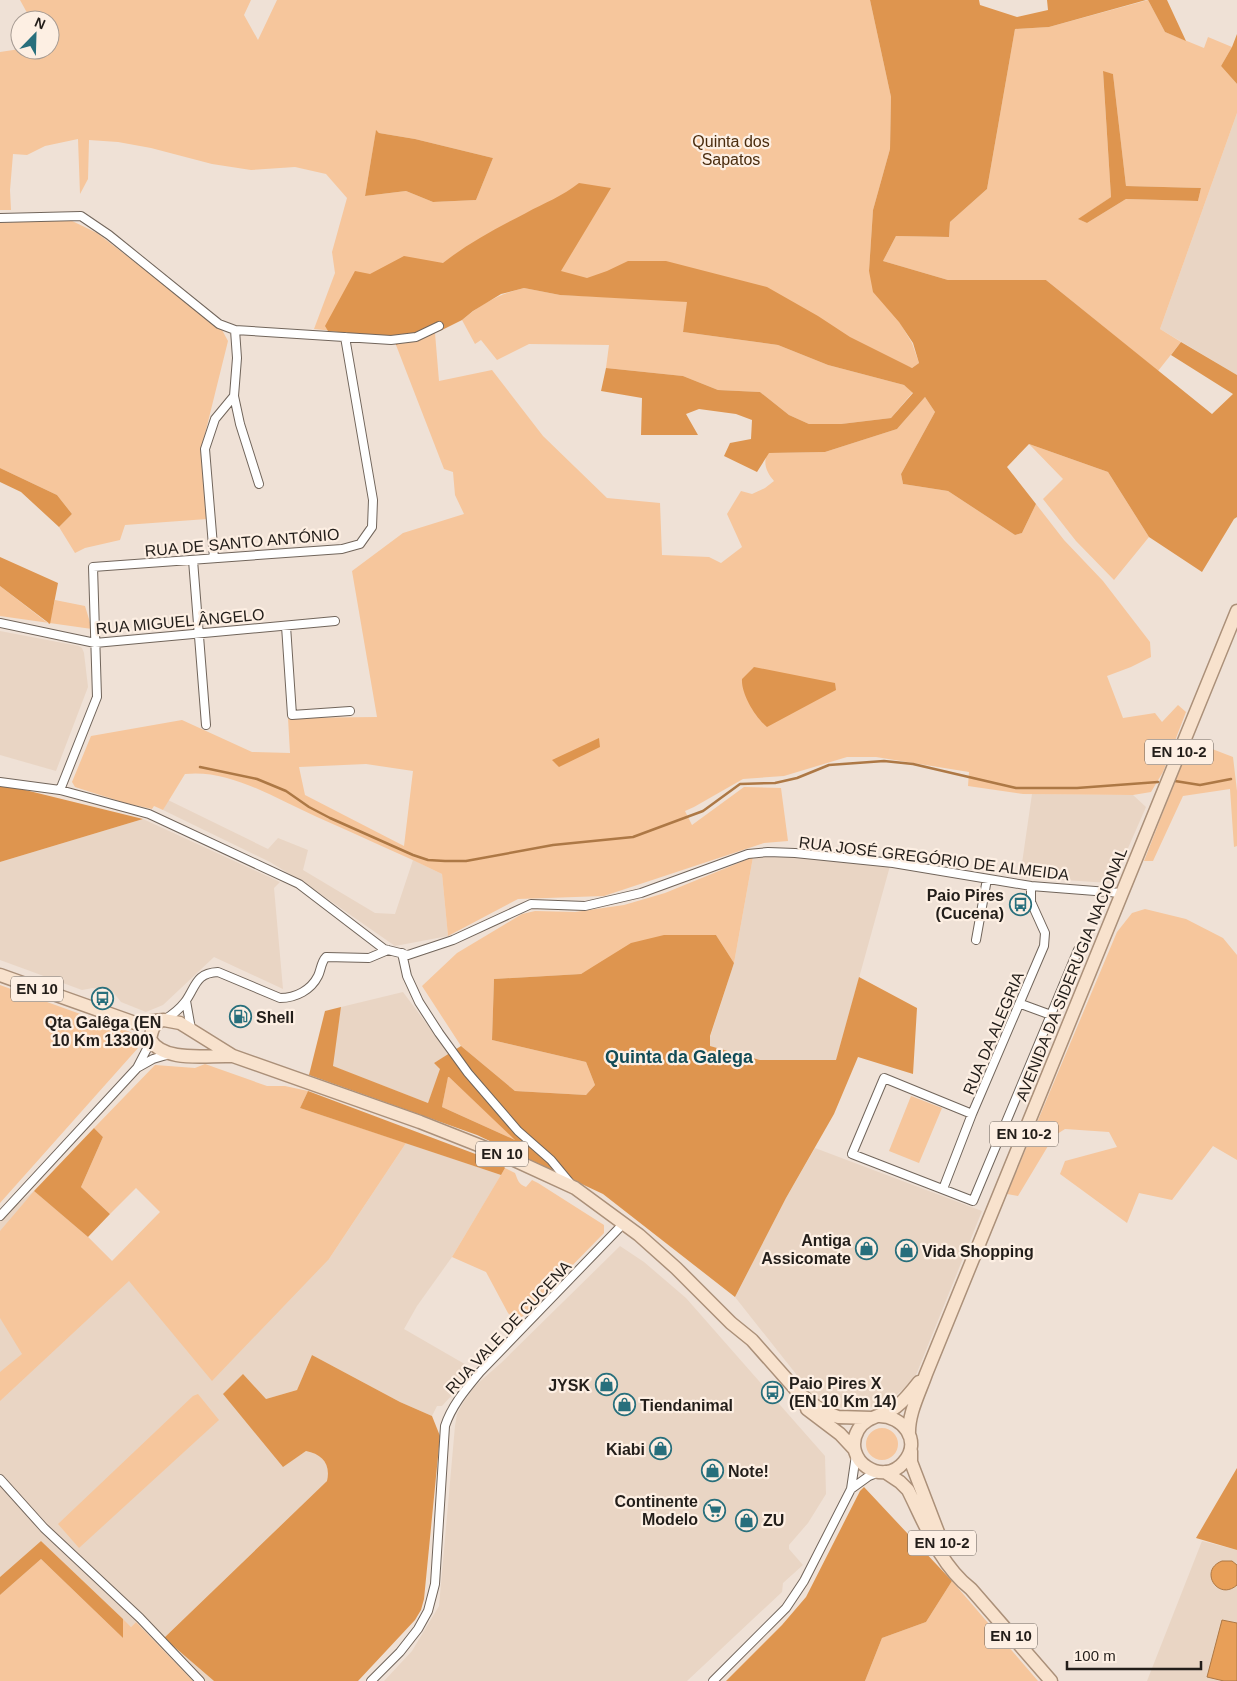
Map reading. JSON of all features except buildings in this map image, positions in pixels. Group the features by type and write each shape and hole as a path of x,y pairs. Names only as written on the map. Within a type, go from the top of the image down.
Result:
{"main road":[{"name":"AVENIDA DA SIDERUGIA NACIONAL","path":"910,1441 909,1424 911,1413 926,1374 1237,611"},
{"name":"EN 10","path":"0,976 134,1023"},
{"path":"151,1040 152,1030 162,1020"},
{"path":"134,1023 162,1020 180,1023 233,1056"},
{"path":"134,1023 156,1047 170,1054 185,1056 233,1056"},
{"path":"185,1056 195,1045 196,1038 192,1030"},
{"name":"EN 10","path":"233,1056 420,1122 501,1154 579,1191 624,1223 676,1268 731,1324 746,1346 792,1396 840,1434 855,1452"},
{"path":"731,1324 752,1340 798,1392 811,1403 825,1412 838,1417 891,1417 902,1424 910,1441"},
{"path":"882,1472 866,1468 860,1462 855,1452 857,1431 866,1421 895,1408 908,1396 926,1374"},
{"name":"EN 10-2","path":"882,1472 897,1469 902,1465 906,1460 910,1441"},
{"name":"EN 10-2","path":"910,1441 911,1462 922,1492 944,1546 970,1589"},
{"name":"EN 10","path":"882,1472 900,1482 908,1490 945,1562 958,1580 970,1589 1052,1681"}],"street":[{"path":"0,218 81,216 109,235 220,324 235,330 398,339 416,337 439,326"},
{"path":"235,330 237,358 234,396 240,424 259,484"},
{"name":"RUA DE SANTO ANTÓNIO","path":"95,643 93,567 342,548 360,544 372,528 373,500 345,337"},
{"path":"214,558 205,449 215,419 234,396"},
{"path":"193,560 206,725"},
{"name":"RUA MIGUEL ÂNGELO","path":"0,623 95,643 335,621"},
{"path":"286,626 292,715 350,711"},
{"path":"60,790 97,697 95,643"},
{"path":"0,782 60,790 149,814 299,884 384,949 402,953 407,976 419,1002 468,1074 518,1131 551,1160 579,1191"},
{"name":"RUA JOSÉ GREGÓRIO DE ALMEIDA","path":"402,953 408,955 453,940 531,904 585,906 641,893 748,854 768,852 893,863 1030,886 1121,893"},
{"path":"976,940 987,879"},
{"name":"RUA DA ALEGRIA","path":"943,1190 972,1114 1021,1004 1046,939 1031,902 1030,886"},
{"path":"162,1020 176,1012 186,1001 198,979 210,972 218,972 273,996 290,998 310,987 326,957 369,958 388,950"},
{"path":"972,1114 884,1078 852,1154 973,1201 1078,950"},
{"path":"186,1001 192,1030"},
{"path":"1021,1004 1050,1015"},
{"path":"0,1216 137,1068 151,1040"},
{"path":"137,1068 153,1059 170,1054"},
{"name":"RUA VALE DE CUCENA","path":"371,1681 400,1652 418,1629 428,1611 435,1584 445,1426 449,1413 480,1372 624,1223"},
{"path":"713,1681 786,1608 804,1581 851,1489 855,1452"},
{"path":"851,1489 869,1476 882,1472"},
{"path":"0,1479 44,1528 140,1618 200,1681"}],"shaded area":[{"path":"870,0 979,0 980,5 1017,17 1048,10 1047,0 1146,0 1049,27 1015,29 987,189 950,222 949,237 896,236 883,261 948,280 1046,280 1212,414 1233,394 1171,355 1181,342 1237,375 1237,517 1202,572 1149,537 1108,472 1029,444 1007,467 1036,504 1022,533 1015,535 948,491 903,484 901,474 935,412 925,397 897,429 825,452 769,453 757,472 724,456 730,443 751,439 752,420 736,414 699,409 686,414 698,435 641,435 642,398 601,391 606,368 683,376 718,390 760,392 789,415 809,424 841,424 891,418 913,393 904,385 828,365 778,345 683,332 687,302 560,295 524,288 501,294 462,320 442,330 396,345 394,337 328,331 325,326 355,271 370,274 404,256 443,263 483,236 560,196 579,183 611,188 561,271 587,278 628,261 666,261 767,287 850,337 912,368 919,363 913,343 899,322 873,292 869,271 873,210 890,149 891,97"},
{"path":"1148,0 1167,0 1186,41 1165,32"},
{"path":"1237,34 1237,84 1221,66"},
{"path":"1103,71 1113,74 1126,186 1201,188 1198,201 1126,199 1087,223 1078,219 1111,197"},
{"path":"1237,113 1237,375 1160,329"},
{"path":"376,130 379,133 415,139 493,158 476,200 433,202 406,191 365,196"},
{"path":"0,468 57,495 72,514 59,527 21,492 0,482"},
{"path":"0,557 58,583 50,624 0,586"},
{"path":"0,631 79,646 84,653 88,687 56,771 0,755"},
{"path":"754,667 835,683 836,690 767,727 750,705 742,685 742,679"},
{"path":"599,738 600,747 559,767 552,760"},
{"path":"0,786 17,788 143,819 0,862"},
{"path":"1032,794 1133,795 1146,807 1115,878 1109,883 1020,877"},
{"path":"168,800 268,849 278,838 308,850 303,870 375,913 395,914 413,860 442,874 448,936 395,946 309,886 270,862 163,810"},
{"path":"143,819 280,882 274,888 283,989 214,957 163,1005 146,1012 121,1002 113,992 93,988 82,990 0,960 0,862"},
{"path":"753,857 790,857 890,866 836,1061 760,1060 710,1046 710,1037 734,963"},
{"path":"664,935 716,935 734,963 710,1036 710,1046 760,1060 836,1060 859,977 917,1008 913,1074 858,1057 834,1114 786,1198 735,1297 603,1194 477,1135 309,1075 325,1011 341,1007 333,1066 428,1103 440,1069 434,1063 461,1046 515,1091 586,1095 595,1085 586,1062 492,1040 494,979 581,974 631,943","holes":["449,1077 515,1140 442,1107"]},
{"path":"403,992 449,1054 434,1063 441,1069 428,1103 332,1066 341,1007"},
{"path":"308,1091 502,1164 505,1168 501,1175 300,1108"},
{"path":"94,1128 103,1137 81,1187 110,1214 88,1237 34,1191"},
{"path":"406,1143 501,1175 452,1257 417,1306 404,1329 475,1370 442,1406 437,1406 432,1416 400,1402 312,1355 297,1390 266,1399 283,1466 306,1451 316,1453 321,1457 328,1466 329,1475 327,1481 164,1638 214,1681 193,1681 136,1622 131,1627 41,1541 0,1577 0,1218 34,1191 88,1237 112,1261 329,1259"},
{"path":"815,1148 982,1211 916,1375 895,1396 882,1404 864,1409 833,1407 823,1403 811,1393 735,1297 786,1198"},
{"path":"620,1246 644,1262 686,1298 825,1456 826,1494 808,1523 789,1545 789,1549 803,1565 783,1583 782,1592 687,1681 384,1681 412,1651 439,1606 455,1426 457,1414 464,1401 476,1385 501,1363"},
{"path":"312,1355 400,1402 432,1416 440,1436 424,1599 421,1610 415,1620 358,1681 214,1681 164,1638 327,1481 328,1475 324,1461 312,1452 306,1451 283,1467 223,1394 243,1374 266,1399 297,1390"},
{"path":"1237,1468 1237,1550 1196,1538"},
{"path":"864,1487 952,1581 926,1622 882,1638 865,1681 726,1681 782,1625 806,1597 860,1491"},
{"path":"41,1541 123,1619 123,1638 41,1559 0,1595 0,1577"},
{"path":"1202,1541 1237,1550 1237,1681 1147,1681"},
{"path":"1222,1561 1232,1561 1237,1565 1237,1585 1230,1589 1223,1590 1218,1587 1213,1583 1211,1577 1215,1565"},
{"path":"1222,1620 1237,1623 1237,1681 1224,1681 1207,1677"}],"green space":[{"name":"Quinta dos Sapatos","path":"20,0 251,0 244,15 258,40 277,0 870,0 891,97 890,149 873,210 869,271 912,343 919,363 912,368 725,301 521,276 394,337 314,329 335,273 332,252 347,198 326,174 295,167 251,170 212,164 151,148 118,142 89,140 88,179 80,194 78,139 45,146 27,155 13,154 10,190 11,210 0,210 0,52 10,50 10,60 60,60 60,10 26,10","holes":["376,131 493,158 476,200 433,202 406,191 365,196"]},
{"path":"1148,0 1165,32 1204,48 1208,37 1232,47 1221,66 1237,84 1237,113 1160,329 1181,342 1158,371 1046,280 948,280 883,261 896,236 949,237 950,222 987,189 1015,29 1049,27","holes":["1103,72 1113,74 1126,186 1201,188 1198,201 1126,199 1087,223 1079,219 1111,197"]},
{"path":"68,219 97,233 221,328 228,341 202,446 207,519 125,525 120,540 85,548 75,553 59,527 72,514 57,495 0,468 0,223"},
{"path":"524,288 560,295 688,302 683,332 778,345 828,365 904,385 913,392 891,418 841,424 809,424 789,415 760,392 718,390 683,376 606,368 609,345 529,344 497,360 481,340 475,344 462,320 491,300"},
{"path":"435,333 439,381 492,370 543,436 607,498 660,503 662,555 709,557 721,563 742,547 727,514 741,491 752,494 774,481 766,468 765,460 768,453 825,452 897,429 925,397 935,412 901,474 903,484 948,491 1015,535 1022,533 1036,504 1064,540 1103,581 1150,642 1151,657 1107,676 1123,718 1155,713 1162,722 1178,705 1186,712 1163,772 1151,792 1133,795 1023,794 968,786 969,772 876,757 847,757 784,776 743,779 685,811 692,825 744,787 781,788 788,841 764,843 604,896 518,899 448,936 442,874 253,787 219,776 185,774 163,810 154,806 152,809 125,803 75,787 72,782 91,736 182,720 252,752 290,753 288,718 377,717 352,571 403,533 464,514 455,495 453,472 444,469 396,345","holes":["366,764 413,771 404,846 305,795 299,767"]},
{"path":"1029,444 1108,472 1149,537 1114,580 1076,541 1043,499 1063,479"},
{"path":"0,586 47,623 0,616"},
{"path":"55,600 85,606 92,629 49,623"},
{"path":"1190,743 1233,757 1237,791 1237,846 1234,847 1230,789 1183,796 1153,861 1144,861"},
{"path":"753,857 734,963 716,935 607,960 581,974 494,979 492,1040 586,1062 595,1085 586,1095 515,1091 461,1046 422,986 457,953 522,914 535,911 575,912 624,905 665,893"},
{"path":"1145,909 1186,919 1223,938 1237,955 1237,1160 1213,1146 1172,1200 1139,1193 1127,1223 1060,1174 1065,1161 1117,1147 1109,1132 1065,1129 1054,1136 1018,1196 1007,1194 1117,932 1132,913"},
{"path":"0,985 130,1032 137,1036 138,1048 0,1203"},
{"path":"205,1064 267,1086 285,1086 308,1091 300,1108 406,1143 329,1259 212,1381 129,1281 0,1401 0,1372 22,1354 0,1318 0,1231 34,1191 88,1237 112,1261 160,1212 136,1188 110,1214 81,1187 103,1137 94,1128 155,1065 195,1068"},
{"path":"448,1076 517,1141 442,1107"},
{"path":"911,1096 942,1108 919,1163 889,1151"},
{"path":"505,1168 515,1173 521,1185 526,1187 532,1180 604,1225 604,1233 517,1322 508,1313 486,1272 452,1257"},
{"path":"198,1394 219,1420 79,1548 58,1524 193,1396"},
{"path":"882,1428 894,1432 898,1444 894,1456 882,1460 870,1456 866,1444 870,1432"},
{"path":"41,1559 123,1638 123,1619 131,1627 136,1622 193,1681 0,1681 0,1595"},
{"path":"952,1581 1038,1681 865,1681 882,1638 926,1622"}],"waterway":[{"path":"200,767 257,779 286,791 309,807 330,818 413,855 428,860 445,861 466,861 553,845 633,837 703,811 740,784 775,783 797,778 829,765 884,761 913,764 1016,788 1077,788 1158,782"},
{"path":"1175,781 1200,785 1231,779"}],"place":[{"name":"Paio Pires (Cucena)","path":"1020,904"},
{"name":"Qta Galêga (EN 10 Km 13300)","path":"103,998"},
{"name":"Shell","path":"240,1017"},
{"name":"Antiga Assicomate","path":"867,1249"},
{"name":"Vida Shopping","path":"906,1251"},
{"name":"JYSK","path":"606,1385"},
{"name":"Paio Pires X (EN 10 Km 14)","path":"773,1392"},
{"name":"Tiendanimal","path":"624,1405"},
{"name":"Kiabi","path":"661,1449"},
{"name":"Note!","path":"712,1471"},
{"name":"Continente Modelo","path":"714,1510"},
{"name":"ZU","path":"747,1520"}],"district":[{"name":"Quinta da Galega","path":"679,1057"}]}
